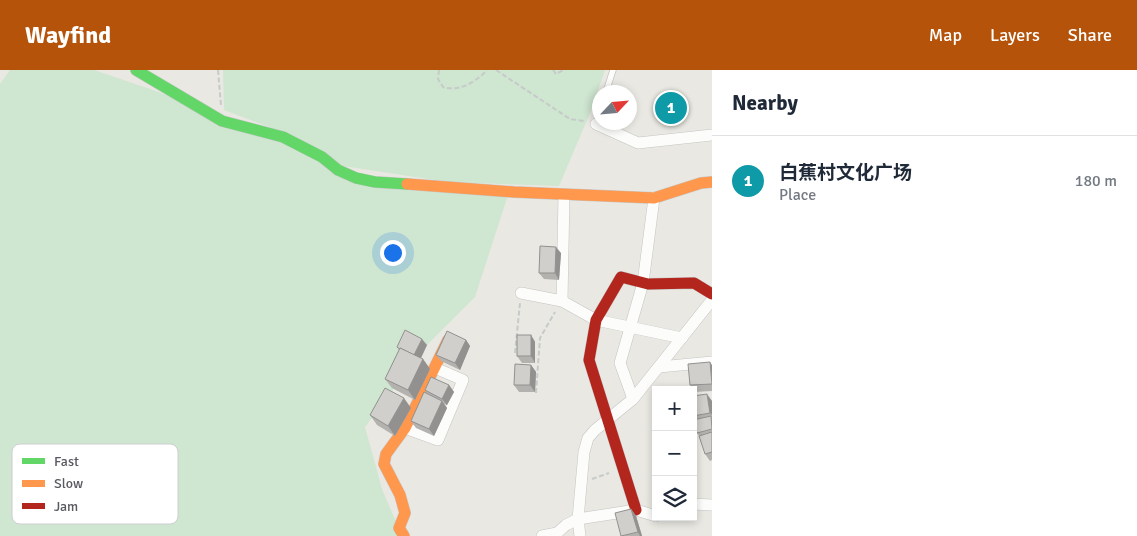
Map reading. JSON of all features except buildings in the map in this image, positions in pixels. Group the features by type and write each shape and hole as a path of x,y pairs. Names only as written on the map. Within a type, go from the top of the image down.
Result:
{"street":[{"path":"136,70 222,120 283,137 322,157 338,170 356,178 375,182 654,198 701,183 712,182"},
{"path":"617,130 638,143 712,135"},
{"path":"562,301 564,194"},
{"path":"634,399 620,362 643,283 654,198"},
{"path":"636,510 589,360 596,320 621,277 643,283 694,283 712,294"},
{"path":"521,294 562,301 596,320 682,338"},
{"path":"580,536 578,519 581,482 584,452 588,438 634,399 712,300"},
{"path":"404,536 399,528 404,513 400,495 384,464 386,454 405,428 449,337"},
{"path":"658,367 712,362"},
{"path":"405,428 438,440 463,380 435,368"},
{"path":"697,504 712,505"},
{"path":"542,536 558,535 566,525 578,519 636,510 652,515"}],"lane":[{"path":"608,85 613,70"}],"path":[{"path":"218,70 222,120"},
{"path":"438,70 438,78 443,87 451,90 461,88 481,77 487,70"},
{"path":"496,70 570,119 592,118"},
{"path":"553,70 556,74 562,70"},
{"path":"515,353 521,294"},
{"path":"536,393 540,338 562,301"},
{"path":"581,482 623,469"}],"green space":[{"path":"10,70 94,70 156,91 315,156 329,171 508,195 475,297 428,344 365,427 382,489 402,536 0,536 0,84"},
{"path":"223,70 605,70 600,85 592,85 592,107 559,186 448,182 343,166 296,137 224,110"}],"traffic: fast":[{"path":"136,70 222,121 283,137 322,157 338,170 356,178 375,182 407,184"}],"traffic: slow":[{"path":"407,184 514,192 654,198 701,183 712,182"},
{"path":"404,536 399,528 405,513 400,495 384,464 386,454 405,428 448,340"}],"traffic: jam":[{"path":"636,510 589,360 596,320 621,277 648,284 694,283 712,294"}],"place":[{"name":"白蕉村文化广场","path":"671,108"}]}
